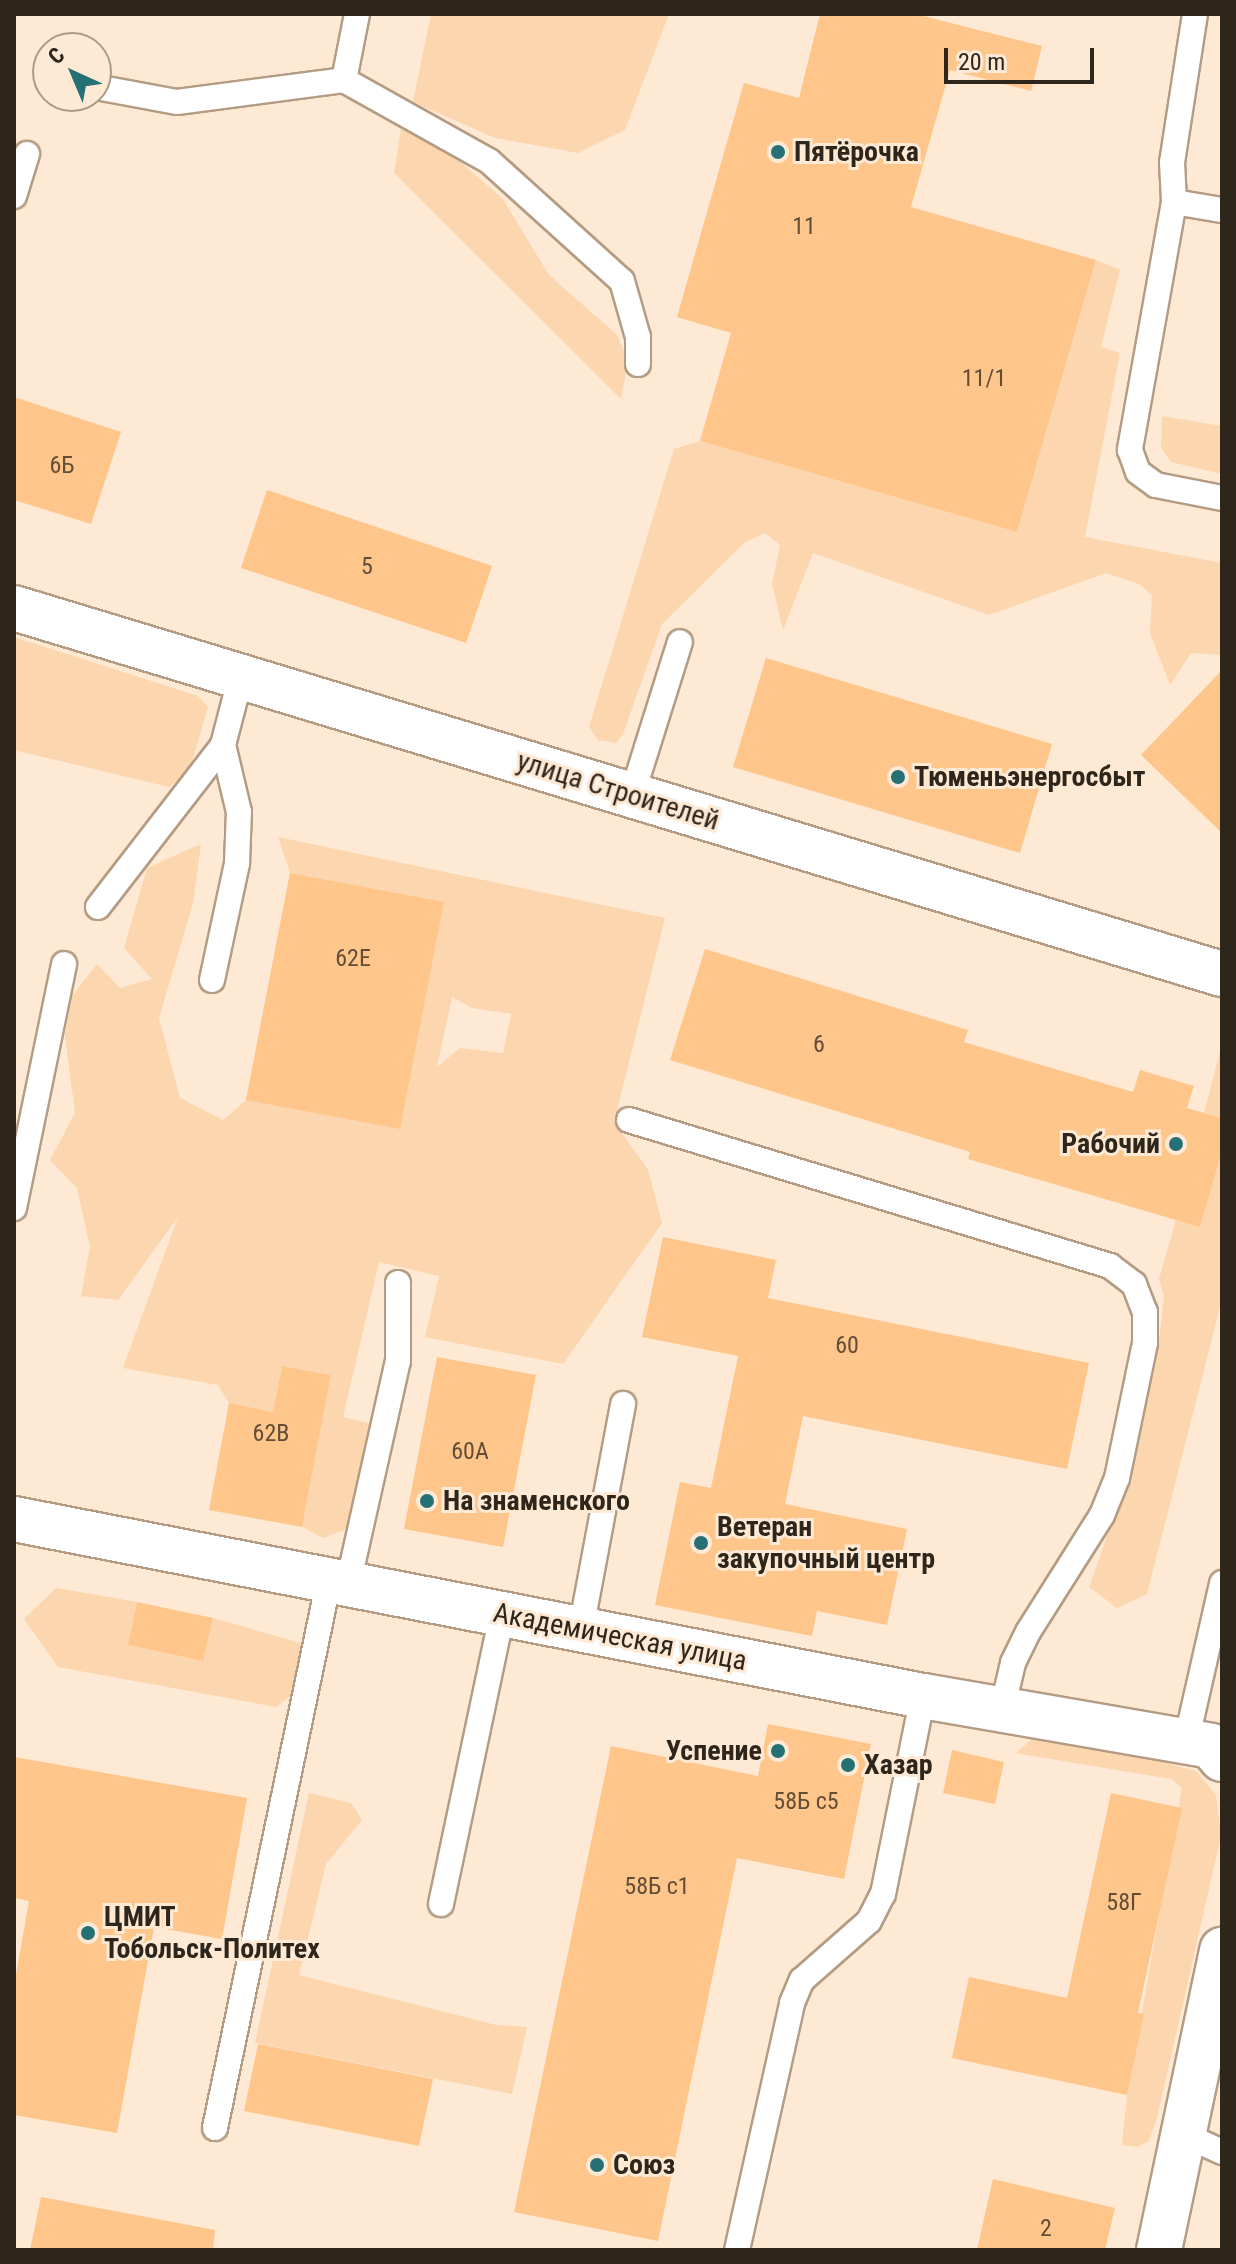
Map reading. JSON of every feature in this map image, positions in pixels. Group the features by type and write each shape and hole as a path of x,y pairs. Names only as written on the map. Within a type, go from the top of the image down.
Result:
{"street":[{"name":"улица Строителей","path":"14,608 1222,974"},
{"name":"Академическая улица","path":"14,1519 1204,1750"},
{"path":"1159,2250 1203,2144 1222,1950"}],"lane":[{"path":"344,80 357,14"},
{"path":"1195,14 1172,162 1174,202 1130,450 1138,472 1156,485 1222,498"},
{"path":"112,90 177,102 344,80 489,161 622,281 638,337 638,364"},
{"path":"14,196 27,154"},
{"path":"1174,202 1222,210"},
{"path":"632,795 680,642"},
{"path":"98,907 223,745 241,676"},
{"path":"212,980 237,863 239,812 223,745"},
{"path":"14,1208 64,964"},
{"path":"629,1120 1110,1266 1134,1284 1145,1312 1145,1343 1117,1478 1102,1515 1028,1632 1013,1663 1002,1710"},
{"path":"215,2128 338,1582 398,1361 398,1283"},
{"path":"581,1629 623,1404"},
{"path":"1204,1750 1222,1583"},
{"path":"441,1904 502,1614"},
{"path":"737,2250 792,2003 802,1980 869,1921 883,1894 923,1696"}],"shaded area":[{"path":"431,14 669,14 625,130 578,153 495,138 413,102"},
{"path":"401,129 450,153 502,198 549,275 617,335 628,361 621,399 394,173"},
{"path":"1096,260 1120,270 1101,347 1120,353 1085,537 1222,563 1222,655 1191,653 1170,685 1150,633 1152,595 1139,584 1106,573 989,615 813,553 783,630 772,584 780,545 765,533 745,542 662,624 623,734 616,743 598,740 589,727 674,449 700,441 1017,532"},
{"path":"1162,416 1222,426 1222,474 1171,462 1161,448"},
{"path":"14,637 198,696 208,707 189,772 169,787 14,750"},
{"path":"278,837 665,918 614,1122 648,1170 662,1223 563,1364 425,1337 439,1276 379,1262 343,1417 372,1424 355,1516 344,1530 323,1538 302,1527 331,1375 282,1366 273,1412 229,1403 218,1385 123,1368 178,1217 118,1300 81,1296 90,1247 77,1188 50,1160 75,1113 65,1036 72,996 97,964 120,988 152,979 124,948 147,868 201,844 193,903 159,1018 180,1098 223,1120 246,1100 290,873","holes":["452,997 472,1008 511,1014 503,1053 460,1048 437,1067"]},
{"path":"1222,1044 1222,1118 1204,1113"},
{"path":"1222,1151 1222,1299 1147,1594 1117,1608 1089,1587 1116,1511 1159,1341 1164,1296 1159,1279 1176,1220 1200,1226"},
{"path":"56,1588 137,1602 128,1645 203,1661 213,1618 301,1643 293,1694 276,1707 58,1667 24,1619"},
{"path":"1032,1739 1096,1744 1196,1771 1216,1795 1221,1836 1157,2118 1149,2141 1137,2147 1122,2145 1127,2095 1182,1788 1171,1779 1016,1753"},
{"path":"309,1793 351,1803 362,1820 326,1864 299,1975 496,2025 527,2027 512,2094 255,2043"}],"building":[{"path":"820,14 915,14 1042,46 1031,91 950,70 911,207 1096,260 1017,532 700,441 731,333 677,317 744,83 799,98"},
{"path":"14,397 121,432 91,524 14,500"},
{"path":"267,490 492,566 466,643 241,568"},
{"path":"766,658 1052,744 1020,853 733,767"},
{"path":"1222,670 1222,833 1141,755"},
{"path":"290,873 444,902 400,1129 246,1100"},
{"path":"705,949 968,1030 964,1042 1133,1092 1140,1070 1194,1086 1187,1108 1222,1118 1222,1151 1200,1227 968,1159 970,1152 670,1060"},
{"path":"663,1237 776,1260 768,1298 1089,1363 1067,1469 803,1416 785,1504 907,1529 887,1625 817,1611 812,1636 655,1605 680,1482 711,1488 738,1356 642,1337"},
{"path":"437,1357 536,1375 503,1547 404,1529"},
{"path":"282,1366 331,1375 302,1527 209,1510 229,1403 273,1412"},
{"path":"137,1602 213,1618 203,1661 128,1645"},
{"path":"768,1724 871,1744 844,1879 737,1858 658,2241 514,2212 611,1746 758,1776"},
{"path":"952,1750 1004,1762 995,1804 943,1793"},
{"name":"ЦМИТ Тобольск-Политех","path":"14,1757 247,1798 222,1939 154,1927 117,2133 14,2115 14,1986 29,1901 14,1898"},
{"path":"1111,1793 1182,1808 1138,2013 1144,2014 1127,2095 952,2058 969,1977 1067,1998"},
{"path":"258,2044 433,2079 419,2146 244,2111"},
{"path":"993,2179 1115,2208 1105,2250 977,2250"},
{"path":"41,2197 215,2230 213,2250 30,2250"}],"place":[{"name":"Пятёрочка","path":"778,152"},
{"name":"Тюменьэнергосбыт","path":"898,777"},
{"name":"Рабочий","path":"1176,1144"},
{"name":"На знаменского","path":"427,1501"},
{"name":"Ветеран закупочный центр","path":"701,1543"},
{"name":"Успение","path":"778,1751"},
{"name":"Хазар","path":"848,1765"},
{"name":"ЦМИТ Тобольск-Политех","path":"88,1933"},
{"name":"Союз","path":"597,2165"}]}
